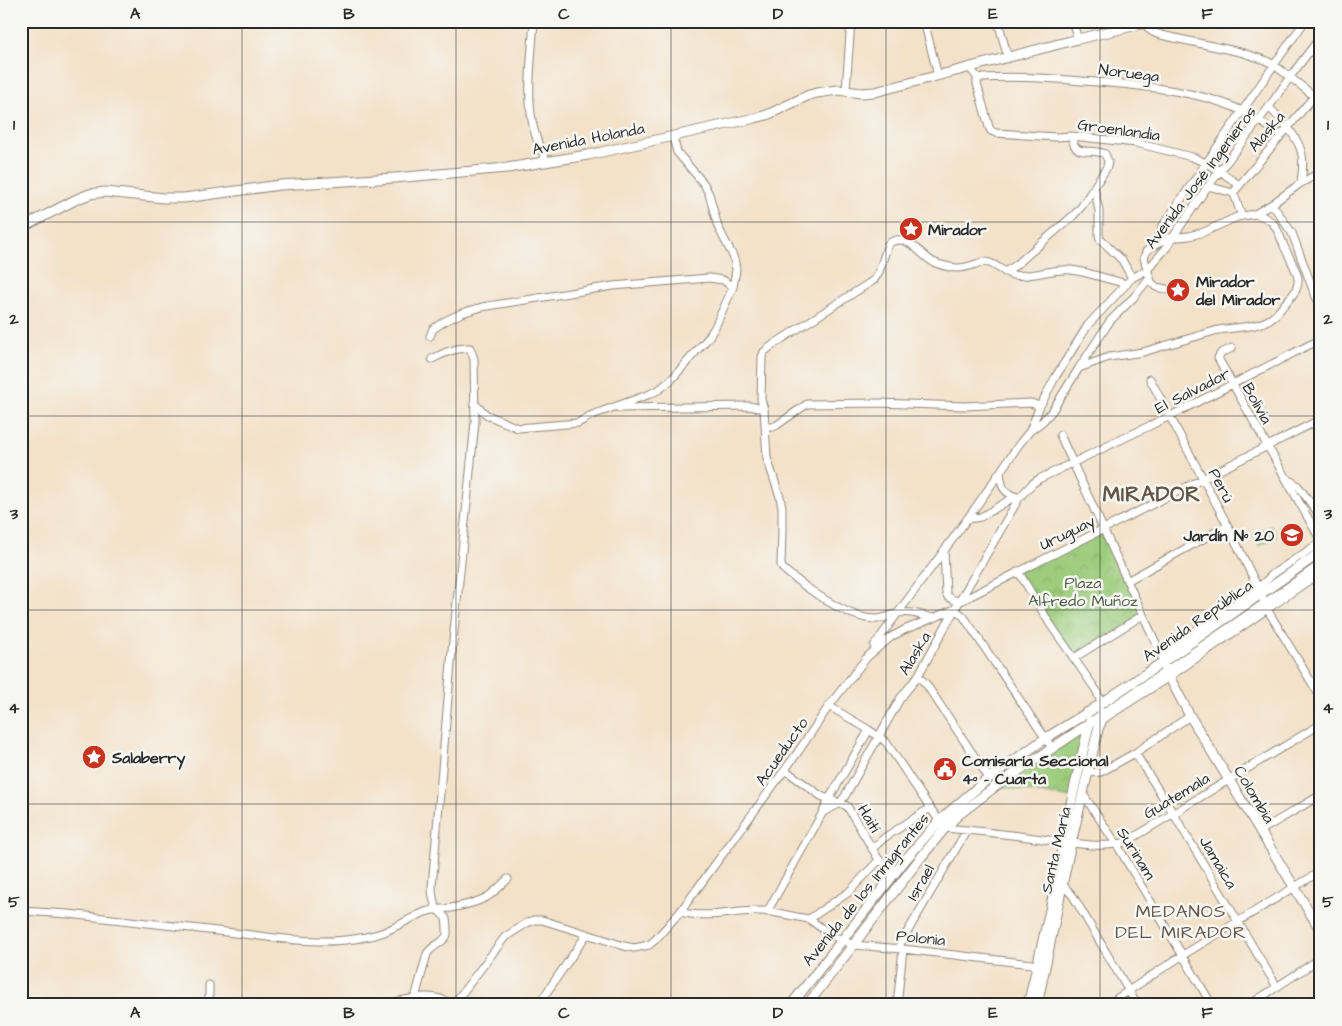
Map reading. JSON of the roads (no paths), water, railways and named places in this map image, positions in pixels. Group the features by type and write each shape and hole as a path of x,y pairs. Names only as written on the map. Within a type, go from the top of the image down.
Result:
{"street":[{"path":"534,21 529,91 530,111 534,135 539,149 547,161"},
{"path":"846,90 851,21"},
{"path":"924,21 938,76"},
{"path":"998,21 1008,58"},
{"path":"1072,21 1078,40"},
{"path":"1158,243 1162,227 1306,21"},
{"path":"1148,22 1150,30 1161,35 1252,55 1274,65 1306,88 1318,91"},
{"name":"Avenida Holanda","path":"21,228 78,199 90,194 105,192 164,198 184,198 280,184 394,178 507,168 588,155 767,115 809,95 846,90 869,92 1148,22"},
{"name":"Avenida José Ingenieros","path":"867,657 1030,431 1039,406 1088,325 1129,281 1147,270 1168,246 1208,186 1270,107 1321,36"},
{"path":"970,68 977,77"},
{"name":"Noruega","path":"977,77 1008,76 1106,82 1165,90 1196,96 1242,111 1280,135"},
{"name":"Groenlandia","path":"977,77 977,84 988,127 996,133 1072,136 1136,143 1192,157 1207,163 1239,185"},
{"name":"Alaska","path":"1233,193 1318,91"},
{"path":"1270,107 1297,141 1302,156 1301,183"},
{"path":"1005,272 1016,265 1074,215 1082,206 1106,167 1108,161 1105,154 1075,148 1072,136"},
{"path":"475,404 487,415 518,428 574,424 660,389 708,338 715,327 733,286 736,270 733,256 718,227 709,194 704,184 677,152 673,137"},
{"path":"1255,214 1321,172"},
{"path":"1208,186 1233,193 1243,216"},
{"path":"932,618 910,613 877,619 861,617 830,602 780,565 782,507 768,463 764,409 761,400 762,357 764,352 774,344 874,280 879,272 888,244 891,242 901,240 908,242 932,261 957,268 967,268 988,262 1005,272 1020,276 1071,270 1129,281 1122,260 1100,239 1099,211 1094,187"},
{"path":"1272,204 1292,234 1321,308"},
{"path":"1079,368 1109,357 1143,352 1218,330 1262,322 1274,316 1295,292 1298,277 1274,223 1265,216 1255,214 1238,217 1204,232 1168,238 1146,252 1144,258 1151,282 1156,287 1180,292"},
{"path":"1030,431 1052,411 1110,321 1150,278 1155,261"},
{"path":"430,336 433,329 445,321 482,307 613,286 717,279 733,286"},
{"path":"1312,287 1321,283"},
{"name":"El Salvador","path":"1016,497 1039,479 1170,416 1321,339"},
{"path":"415,998 430,948 447,935 447,920 445,915 437,910 432,898 432,887 452,651 475,422 474,359 470,348 450,351 432,359"},
{"name":"Bolivia","path":"1232,348 1221,353 1218,358 1321,542"},
{"name":"Perú","path":"1150,379 1228,526 1265,607 1321,698"},
{"path":"765,427 777,425 807,404 878,403 964,406 1031,403 1039,406"},
{"path":"612,408 749,406 764,409"},
{"name":"Uruguay","path":"957,606 1018,571 1104,530 1202,478 1321,419"},
{"path":"1060,435 1162,658"},
{"path":"1000,472 1001,483 1007,494 1016,497"},
{"name":"Bolivia","path":"1284,476 1298,486 1321,517"},
{"path":"967,519 981,517 1016,497"},
{"name":"Alaska","path":"824,812 839,804 845,796 900,699 918,676 1016,497"},
{"path":"1127,581 1228,526"},
{"path":"1259,591 1273,574 1321,542"},
{"path":"944,550 946,593 948,597 957,606 1052,748"},
{"name":"Avenida República","path":"1090,711 1162,658 1259,591 1321,552"},
{"name":"Avenida República","path":"1102,714 1168,674 1265,607 1321,564"},
{"path":"1018,571 1050,624 1096,690 1101,702"},
{"path":"1265,607 1321,572"},
{"name":"Acueducto","path":"587,934 634,948 649,945 656,940 680,912 829,706 867,657 891,637 957,606"},
{"path":"1074,658 1143,615"},
{"name":"Colombia","path":"1162,658 1168,674 1190,716 1321,931"},
{"path":"1098,732 1103,720 1168,674"},
{"path":"918,676 926,684 989,778"},
{"name":"Santa María","path":"1037,1005 1041,965 1051,906 1067,842 1088,774 1102,714 1101,702"},
{"path":"829,706 869,730 891,747 942,825"},
{"name":"Avenida de los Inmigrantes","path":"791,1005 896,870 989,778 1046,738 1090,711"},
{"name":"Santa María","path":"1028,1005 1063,885 1072,798 1090,723 1090,711"},
{"name":"Avenida de los Inmigrantes","path":"807,1005 918,861 942,825 1102,714"},
{"path":"1088,774 1101,772 1190,716"},
{"name":"Guatemala","path":"942,825 967,830 1067,842 1117,845 1126,842 1321,724"},
{"path":"767,912 869,730"},
{"name":"Jamaica","path":"1135,752 1174,813 1276,987"},
{"name":"Haití","path":"784,770 821,796 847,806 880,860 896,870"},
{"name":"Surinam","path":"1083,794 1117,845 1212,1005"},
{"path":"1260,831 1321,795"},
{"path":"872,849 884,838 930,808"},
{"name":"Israel","path":"901,949 967,830"},
{"path":"680,912 701,915 767,912 809,919 849,892 880,860"},
{"path":"1107,1005 1183,955 1321,871"},
{"path":"21,911 87,916 303,941 325,941 383,932 426,912 453,908 486,898 508,879"},
{"path":"1063,885 1073,896 1137,1005"},
{"name":"Polonia","path":"809,919 824,930 853,945 1041,965"},
{"path":"382,1005 430,997 446,1000 452,1005 498,944 527,922 542,920 587,934 538,1005"},
{"path":"897,1005 901,949"},
{"path":"1249,1005 1321,958"},
{"path":"209,985 210,1005"}],"place":[{"name":"Mirador","path":"911,229"},
{"name":"Mirador del Mirador","path":"1178,290"},
{"name":"Jardín Nº 20","path":"1292,535"},
{"name":"Salaberry","path":"94,757"},
{"name":"Comisaría Seccional 4º - Cuarta","path":"945,769"}],"district":[{"name":"MIRADOR","path":"1152,494"},
{"name":"MEDANOS DEL MIRADOR","path":"1181,921"}],"park label":[{"name":"Plaza Alfredo Muñoz","path":"1083,591"}]}
